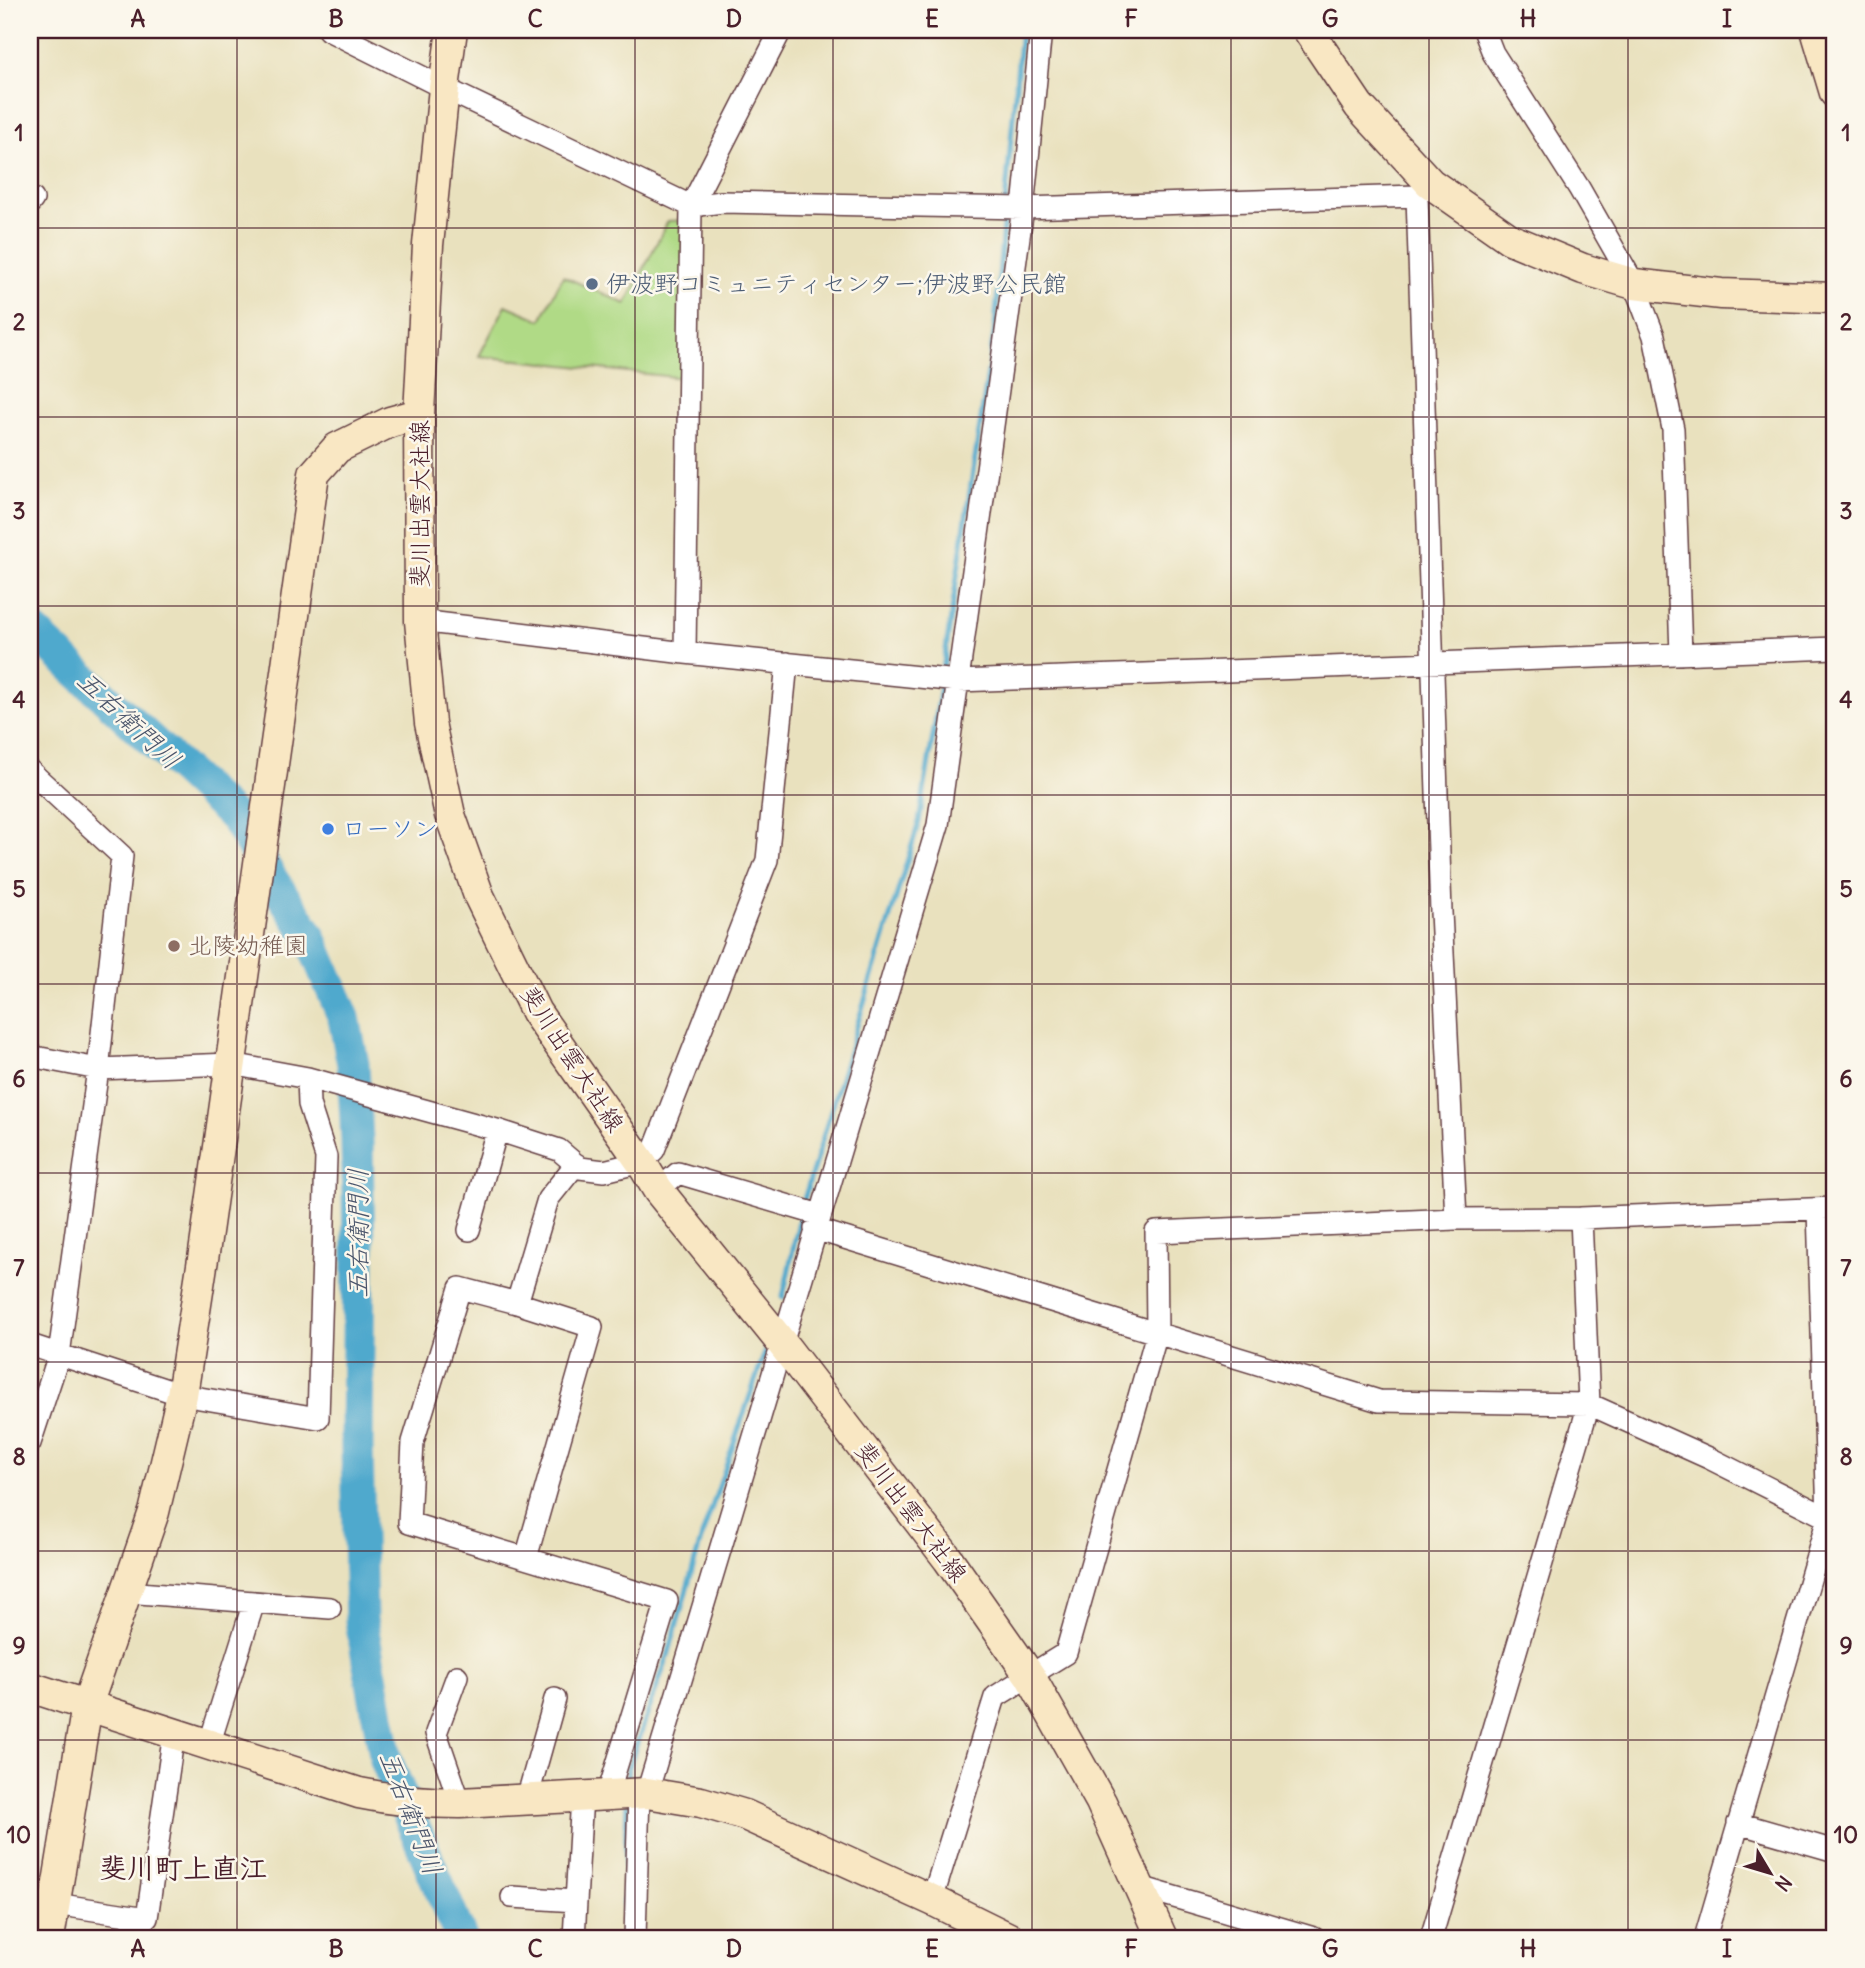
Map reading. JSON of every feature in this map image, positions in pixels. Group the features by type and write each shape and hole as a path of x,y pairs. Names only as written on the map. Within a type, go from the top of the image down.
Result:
{"street":[{"path":"328,30 691,206 722,202 1023,208 1423,189"},
{"name":"斐川出雲大社線","path":"452,30 428,245 419,414 420,621 430,723 450,815 479,896 536,1012 658,1190 781,1342 948,1559 1030,1676 1101,1802 1162,1938"},
{"path":"685,653 691,206 781,30"},
{"path":"635,1938 643,1793 938,825 1023,208 1041,30"},
{"path":"1308,30 1359,106 1423,189 1510,239 1583,269 1634,284 1721,295 1835,298"},
{"path":"1484,30 1493,52 1579,188 1634,284 1654,336 1673,429 1681,654"},
{"path":"1816,30 1835,93"},
{"path":"1423,189 1441,912 1456,1219"},
{"path":"30,198 33,199 30,203"},
{"path":"49,1938 87,1705 155,1512 182,1395 314,474 337,448 390,422 419,414"},
{"path":"420,621 685,653 958,681 1835,648"},
{"path":"30,1056 98,1069 230,1065 308,1078 497,1130 559,1150 580,1168 604,1171 640,1161 654,1150 767,860 787,663"},
{"path":"30,771 122,856 98,1069 59,1355 30,1443"},
{"path":"30,1345 182,1395 318,1418 326,1157 309,1104 308,1078"},
{"path":"469,1230 497,1130"},
{"path":"517,1303 548,1199 576,1164"},
{"path":"658,1190 678,1173 818,1222 1157,1333 1379,1401 1589,1404 1711,1459 1831,1519"},
{"path":"932,1900 995,1697 1066,1653 1157,1333 1156,1232 1456,1219 1581,1218 1827,1209 1831,1519 1705,1938"},
{"path":"1431,1938 1589,1404 1581,1218"},
{"path":"526,1558 592,1326 460,1288 413,1442 410,1523 667,1601 595,1795 576,1901 574,1938"},
{"path":"126,1592 330,1608"},
{"path":"209,1745 254,1602"},
{"path":"457,1676 436,1733 460,1803"},
{"path":"30,1687 377,1797 430,1803 460,1803 643,1793 701,1802 745,1815 932,1900 1000,1936"},
{"path":"527,1799 555,1699"},
{"path":"55,1904 147,1918 174,1734"},
{"path":"1738,1823 1835,1851"},
{"path":"1140,1886 1314,1938"},
{"path":"512,1897 576,1901"}],"green space":[{"path":"688,220 683,378 479,356 506,305 541,320 563,276 626,304 668,221"}],"waterway":[{"path":"1005,204 1021,30"},
{"path":"942,676 995,326 1004,214"},
{"name":"五右衛門川","path":"30,628 235,818 309,935 344,1018 353,1064 357,1140 357,1447 361,1620 386,1760 461,1938"},
{"path":"802,1206 919,822 941,686"},
{"path":"783,1297 800,1216"},
{"path":"628,1786 628,1769 668,1656 702,1536 765,1352"},
{"path":"623,1938 627,1802"}],"place":[{"name":"伊波野コミュニティセンター;伊波野公民館","path":"592,284"},
{"name":"ローソン","path":"328,829"},
{"name":"北陵幼稚園","path":"174,946"}],"district":[{"name":"斐川町上直江","path":"183,1868"}]}
